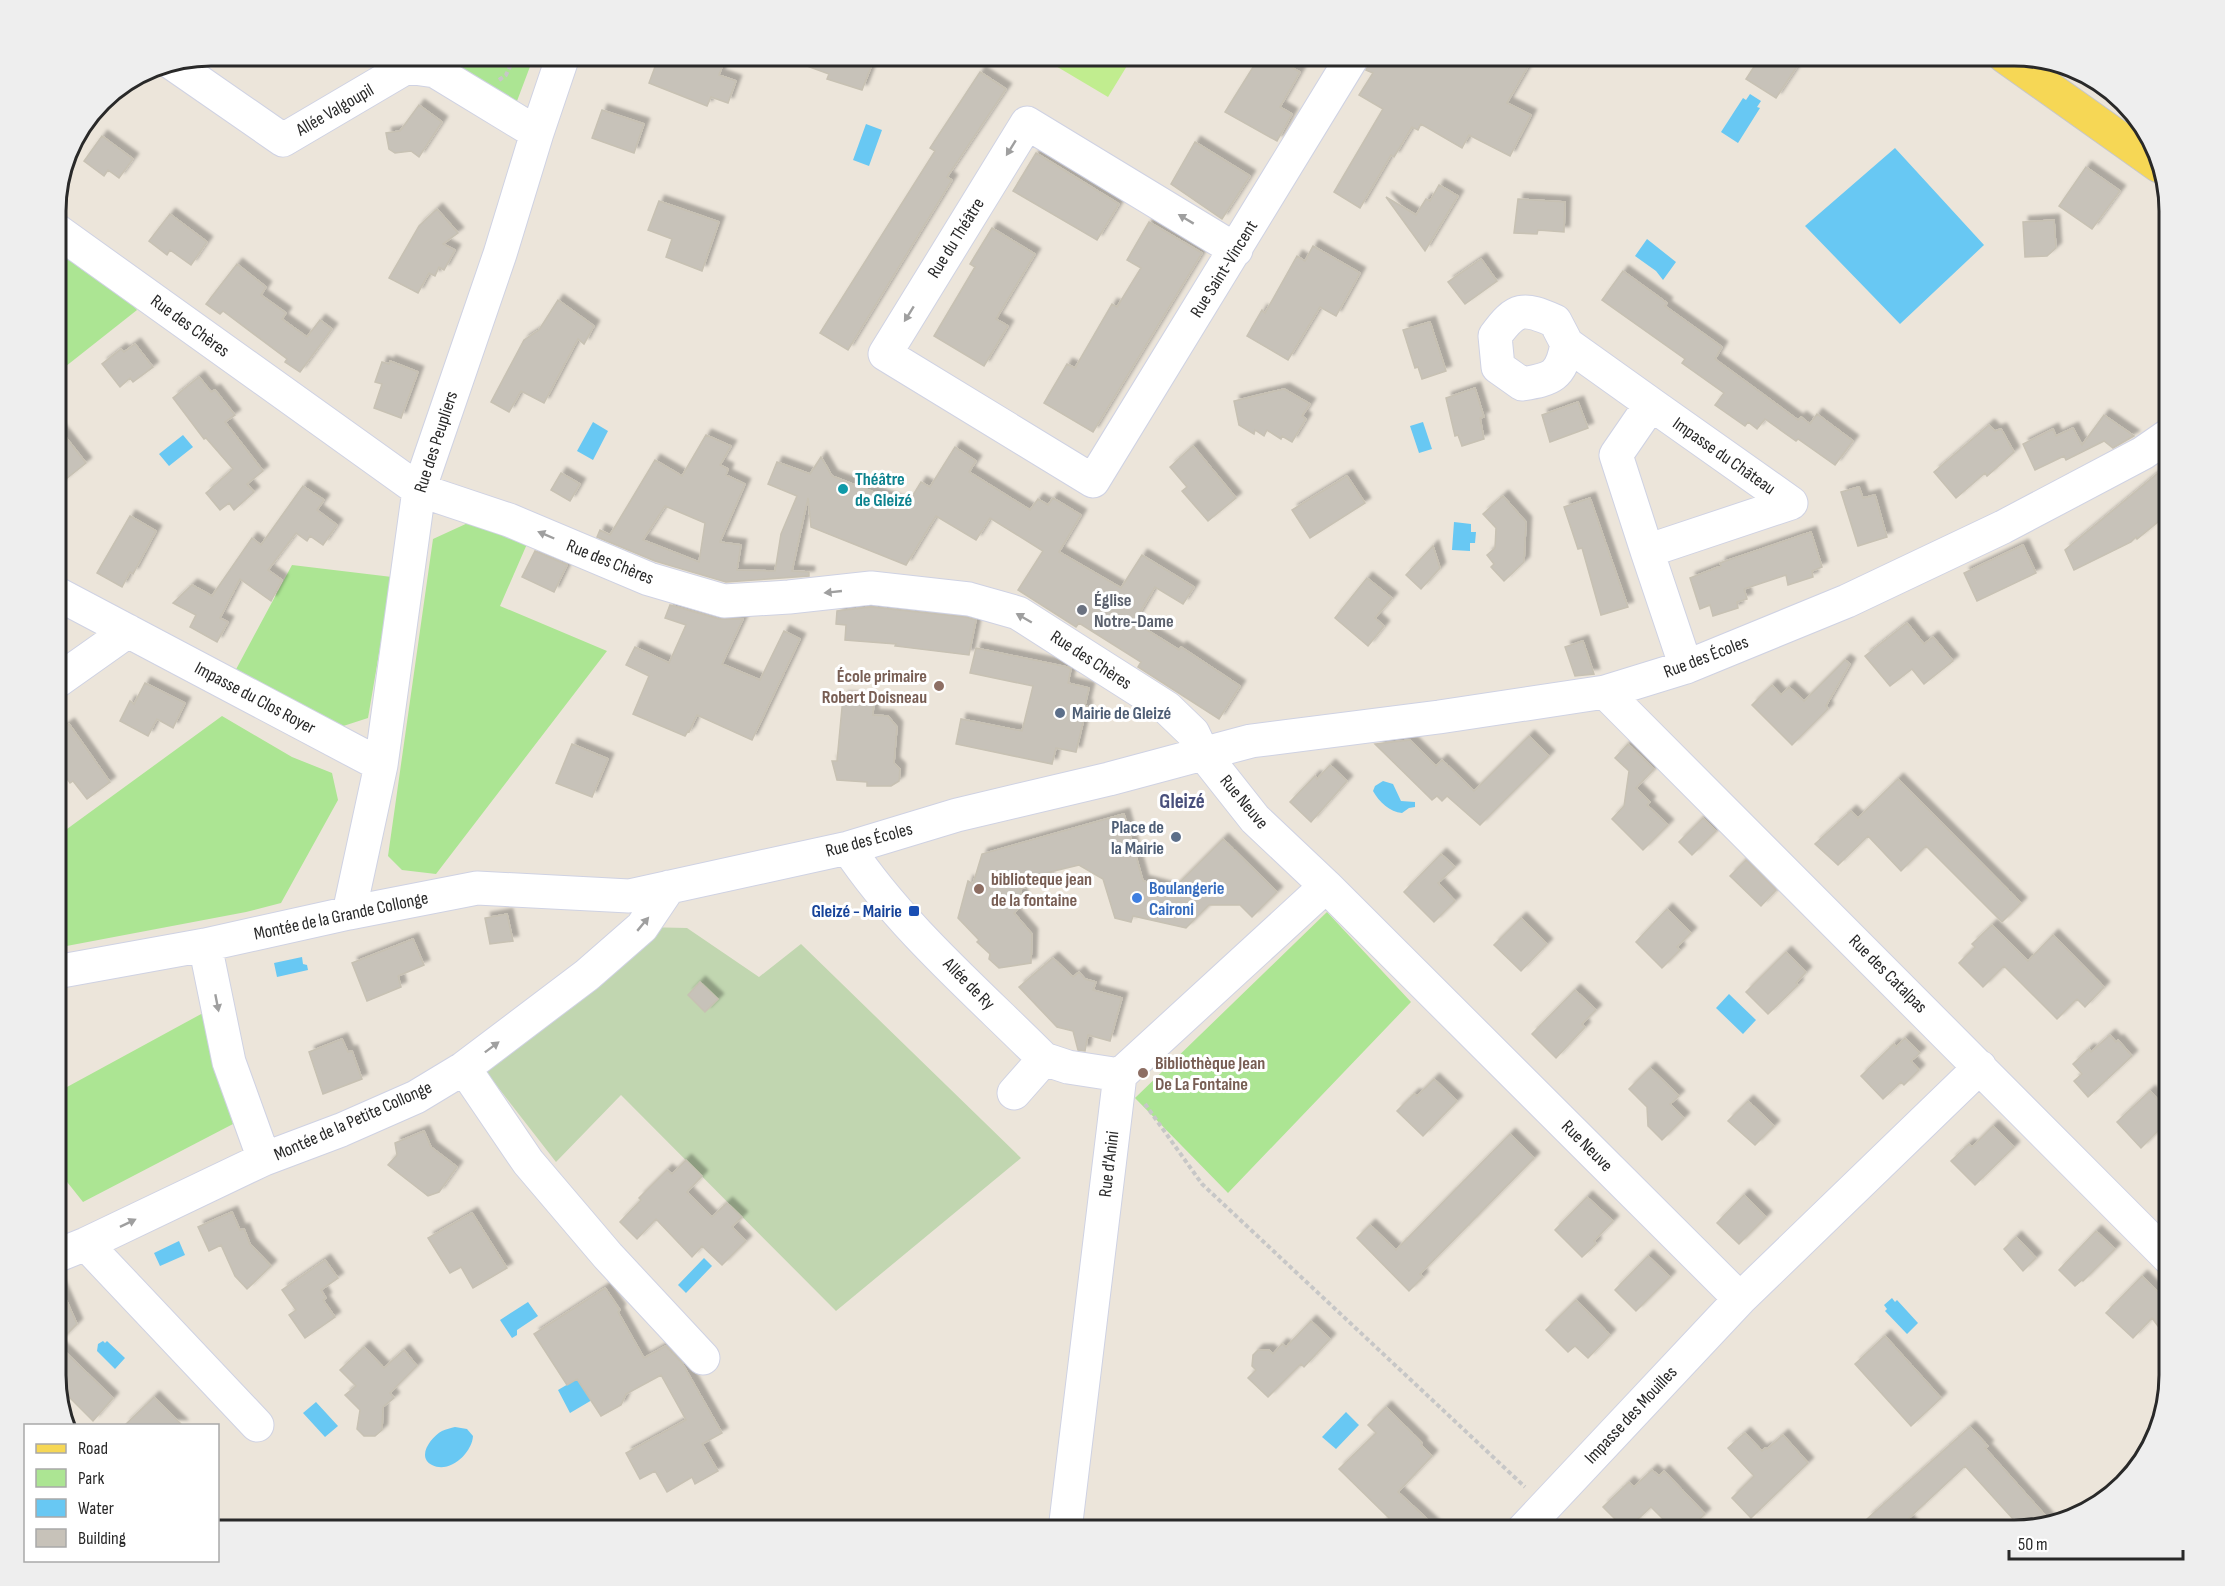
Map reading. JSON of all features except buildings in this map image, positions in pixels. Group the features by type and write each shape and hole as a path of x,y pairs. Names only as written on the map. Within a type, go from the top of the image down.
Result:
{"main road":[{"path":"2018,66 2148,159"}],"street":[{"name":"Rue des Peupliers","path":"349,913 381,765 419,490 500,254 560,66"},
{"name":"Rue Saint-Vincent","path":"1093,481 1347,66"},
{"name":"Allée Valgoupil","path":"181,69 283,140 407,67 435,70 537,133"},
{"name":"Rue du Théâtre","path":"1093,481 885,354 1027,123 1236,250"},
{"name":"Rue des Chères","path":"66,237 419,490 509,520 649,579 724,601 871,588 969,598 1018,614 1167,708 1193,733 1202,752"},
{"name":"Impasse du Château","path":"1567,344 1791,503 1647,551"},
{"path":"1651,404 1616,455 1686,667"},
{"name":"Rue des Écoles","path":"628,896 848,848 957,815 1251,741 1439,717 1605,692 1686,667 1847,601 2003,527 2143,453 2159,442"},
{"name":"Impasse du Clos Royer","path":"66,598 381,765"},
{"path":"66,675 128,631"},
{"name":"Rue des Catalpas","path":"1605,692 2159,1248"},
{"name":"Rue Neuve","path":"1202,752 1256,819 1740,1299"},
{"name":"Allée de Ry","path":"848,848 906,932 1044,1059 1068,1067 1120,1075"},
{"path":"1120,1075 1326,886"},
{"name":"Montée de la Petite Collonge","path":"66,1252 264,1159 341,1130 416,1097 464,1068 586,975 642,927 669,887"},
{"name":"Montée de la Grande Collonge","path":"66,970 205,945 477,888 628,896"},
{"path":"205,945 229,1062 264,1159"},
{"path":"1014,1093 1044,1059"},
{"path":"1740,1299 1980,1067"},
{"path":"464,1068 528,1162 608,1256 703,1358"},
{"name":"Rue d'Anini","path":"1066,1520 1120,1075"},
{"path":"86,1244 257,1425"},
{"name":"Impasse des Mouilles","path":"1532,1520 1740,1299"}],"path":[{"path":"496,82 506,75 510,66"},
{"path":"1120,1075 1147,1106 1202,1184 1546,1506"}],"green space":[{"path":"455,66 530,66 514,109"},
{"path":"1056,66 1127,66 1108,97"},
{"path":"66,252 118,289 137,310 66,366"},
{"path":"470,522 527,544 500,606 607,651 436,874 402,870 388,856 433,539"},
{"path":"292,565 392,577 368,718 334,729 233,675"},
{"path":"222,716 292,757 332,773 338,800 281,903 246,912 66,946 66,830"},
{"path":"1327,912 1411,1002 1228,1193 1135,1098"},
{"path":"642,927 687,928 759,977 801,944 1021,1158 836,1311 621,1095 556,1162 476,1059"},
{"path":"203,1013 233,1124 83,1202 66,1181 66,1088"}],"water":[{"path":"1750,94 1761,101 1757,107 1760,108 1738,143 1721,132 1743,98 1746,100"},
{"path":"866,124 882,130 869,166 853,160"},
{"path":"1895,148 1984,245 1900,324 1805,226"},
{"path":"1647,239 1676,262 1663,280 1656,271 1635,256"},
{"path":"593,422 608,431 593,460 577,451"},
{"path":"1423,422 1432,449 1419,453 1410,426"},
{"path":"183,435 193,447 169,466 159,454"},
{"path":"1454,522 1471,524 1471,532 1476,532 1475,543 1470,543 1470,551 1452,550"},
{"path":"1383,781 1393,784 1401,801 1415,802 1415,807 1402,813 1385,806 1373,791 1375,786"},
{"path":"302,957 303,964 307,965 308,970 277,977 274,963"},
{"path":"1729,994 1756,1020 1743,1034 1716,1008"},
{"path":"179,1241 185,1255 160,1266 154,1253"},
{"path":"704,1258 712,1266 686,1293 678,1285"},
{"path":"1892,1298 1895,1302 1897,1300 1918,1323 1907,1334 1885,1311 1887,1309 1884,1305"},
{"path":"528,1302 538,1316 517,1330 517,1335 512,1338 500,1320"},
{"path":"103,1341 105,1343 107,1341 125,1358 115,1369 97,1351 98,1344"},
{"path":"580,1377 592,1400 570,1413 558,1390"},
{"path":"316,1402 338,1426 325,1437 303,1413"},
{"path":"1346,1412 1359,1425 1336,1449 1322,1437"},
{"path":"455,1427 467,1429 473,1436 469,1449 453,1464 446,1467 432,1465 425,1457 430,1442 442,1431"}],"place":[{"name":"Théâtre de Gleizé","path":"843,489"},
{"name":"Église Notre-Dame","path":"1082,610"},
{"name":"École primaire Robert Doisneau","path":"939,686"},
{"name":"Mairie de Gleizé","path":"1060,713"},
{"name":"Place de la Mairie","path":"1176,837"},
{"name":"biblioteque jean de la fontaine","path":"979,889"},
{"name":"Boulangerie Caironi","path":"1137,898"},
{"name":"Gleizé - Mairie","path":"914,911"},
{"name":"Bibliothèque Jean De La Fontaine","path":"1143,1073"}],"district":[{"name":"Gleizé","path":"1182,801"}]}
